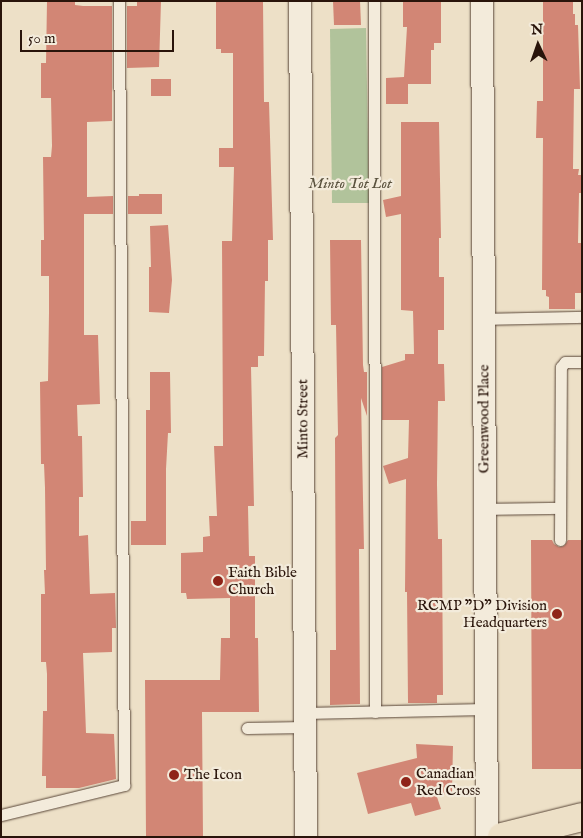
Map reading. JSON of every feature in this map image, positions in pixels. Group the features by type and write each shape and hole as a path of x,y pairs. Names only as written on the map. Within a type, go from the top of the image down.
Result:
{"highway":[{"path":"502,837 582,817"}],"street":[{"name":"Minto Street","path":"300,1 306,837"},
{"name":"Greenwood Place","path":"482,1 487,837"}],"lane":[{"path":"1,815 124,785 119,1"},
{"path":"374,1 375,712"},
{"path":"484,319 582,317"},
{"path":"560,540 561,367 566,362 582,362"},
{"path":"484,509 560,508"},
{"path":"247,728 375,712 485,709"}],"green space":[{"name":"Minto Tot Lot","path":"366,28 369,203 332,203 330,29"}],"building":[{"path":"47,1 75,1 75,5 83,6 112,6 112,121 87,122 87,197 113,196 113,214 84,214 84,335 98,335 100,404 77,405 78,436 82,436 83,497 79,497 79,536 88,535 90,594 115,593 116,628 112,628 112,652 83,653 86,733 114,734 116,779 79,788 46,788 46,776 42,776 43,711 47,711 47,674 46,662 41,662 41,594 45,594 44,570 46,570 44,464 41,464 40,382 48,381 49,276 41,276 41,240 44,240 43,157 51,157 52,146 51,98 41,98 41,63 46,63"},
{"path":"137,1 161,1 159,67 127,68 127,6 137,6"},
{"path":"216,1 263,1 264,102 269,102 273,240 268,240 268,281 265,281 264,356 258,356 258,367 251,367 254,506 248,506 249,556 255,556 255,638 258,638 259,712 202,712 203,837 146,837 145,680 220,680 221,638 230,638 230,598 187,599 186,593 181,593 181,553 203,552 203,537 210,536 209,516 217,516 214,446 223,446 222,241 232,241 234,167 219,167 219,148 233,148 233,53 221,53 221,49 216,49"},
{"path":"333,1 360,1 361,25 334,25"},
{"path":"403,1 441,1 441,43 434,43 434,50 431,50 431,84 408,84 408,104 386,104 386,78 404,77 407,27 403,27"},
{"path":"543,1 573,1 575,25 578,25 580,89 574,89 573,169 579,169 578,175 582,175 582,193 579,193 578,243 582,243 582,293 575,293 575,309 549,309 549,297 546,296 546,290 542,290 543,138 536,138 537,101 543,101"},
{"path":"151,79 171,79 171,96 151,96"},
{"path":"401,122 439,122 441,238 439,238 439,277 444,277 444,330 438,330 438,364 444,364 445,401 438,401 437,484 438,539 442,539 443,695 437,695 437,703 408,703 407,592 405,592 406,479 389,484 383,466 408,458 409,420 382,420 382,367 405,360 405,354 414,354 413,311 401,310 401,214 386,217 383,200 401,196"},
{"path":"139,194 162,194 162,214 128,214 128,196 139,196"},
{"path":"168,225 172,280 169,313 149,312 150,226"},
{"path":"330,240 361,240 363,365 364,372 367,372 367,416 361,398 364,549 359,549 360,704 330,705 330,650 336,650 335,438 338,435 336,325 331,325"},
{"path":"150,372 170,372 171,433 168,433 166,469 166,545 131,545 131,521 146,521 146,410 150,410"},
{"name":"RCMP \"D\" Division Headquarters","path":"531,540 552,540 559,547 564,546 568,540 582,540 582,769 532,769"},
{"name":"Canadian Red Cross","path":"416,744 453,746 452,792 437,797 441,809 415,816 411,803 368,814 357,773 417,758"}],"place":[{"name":"Faith Bible Church","path":"218,581"},
{"name":"RCMP \"D\" Division Headquarters","path":"557,614"},
{"name":"The Icon","path":"174,775"},
{"name":"Canadian Red Cross","path":"406,782"}]}
